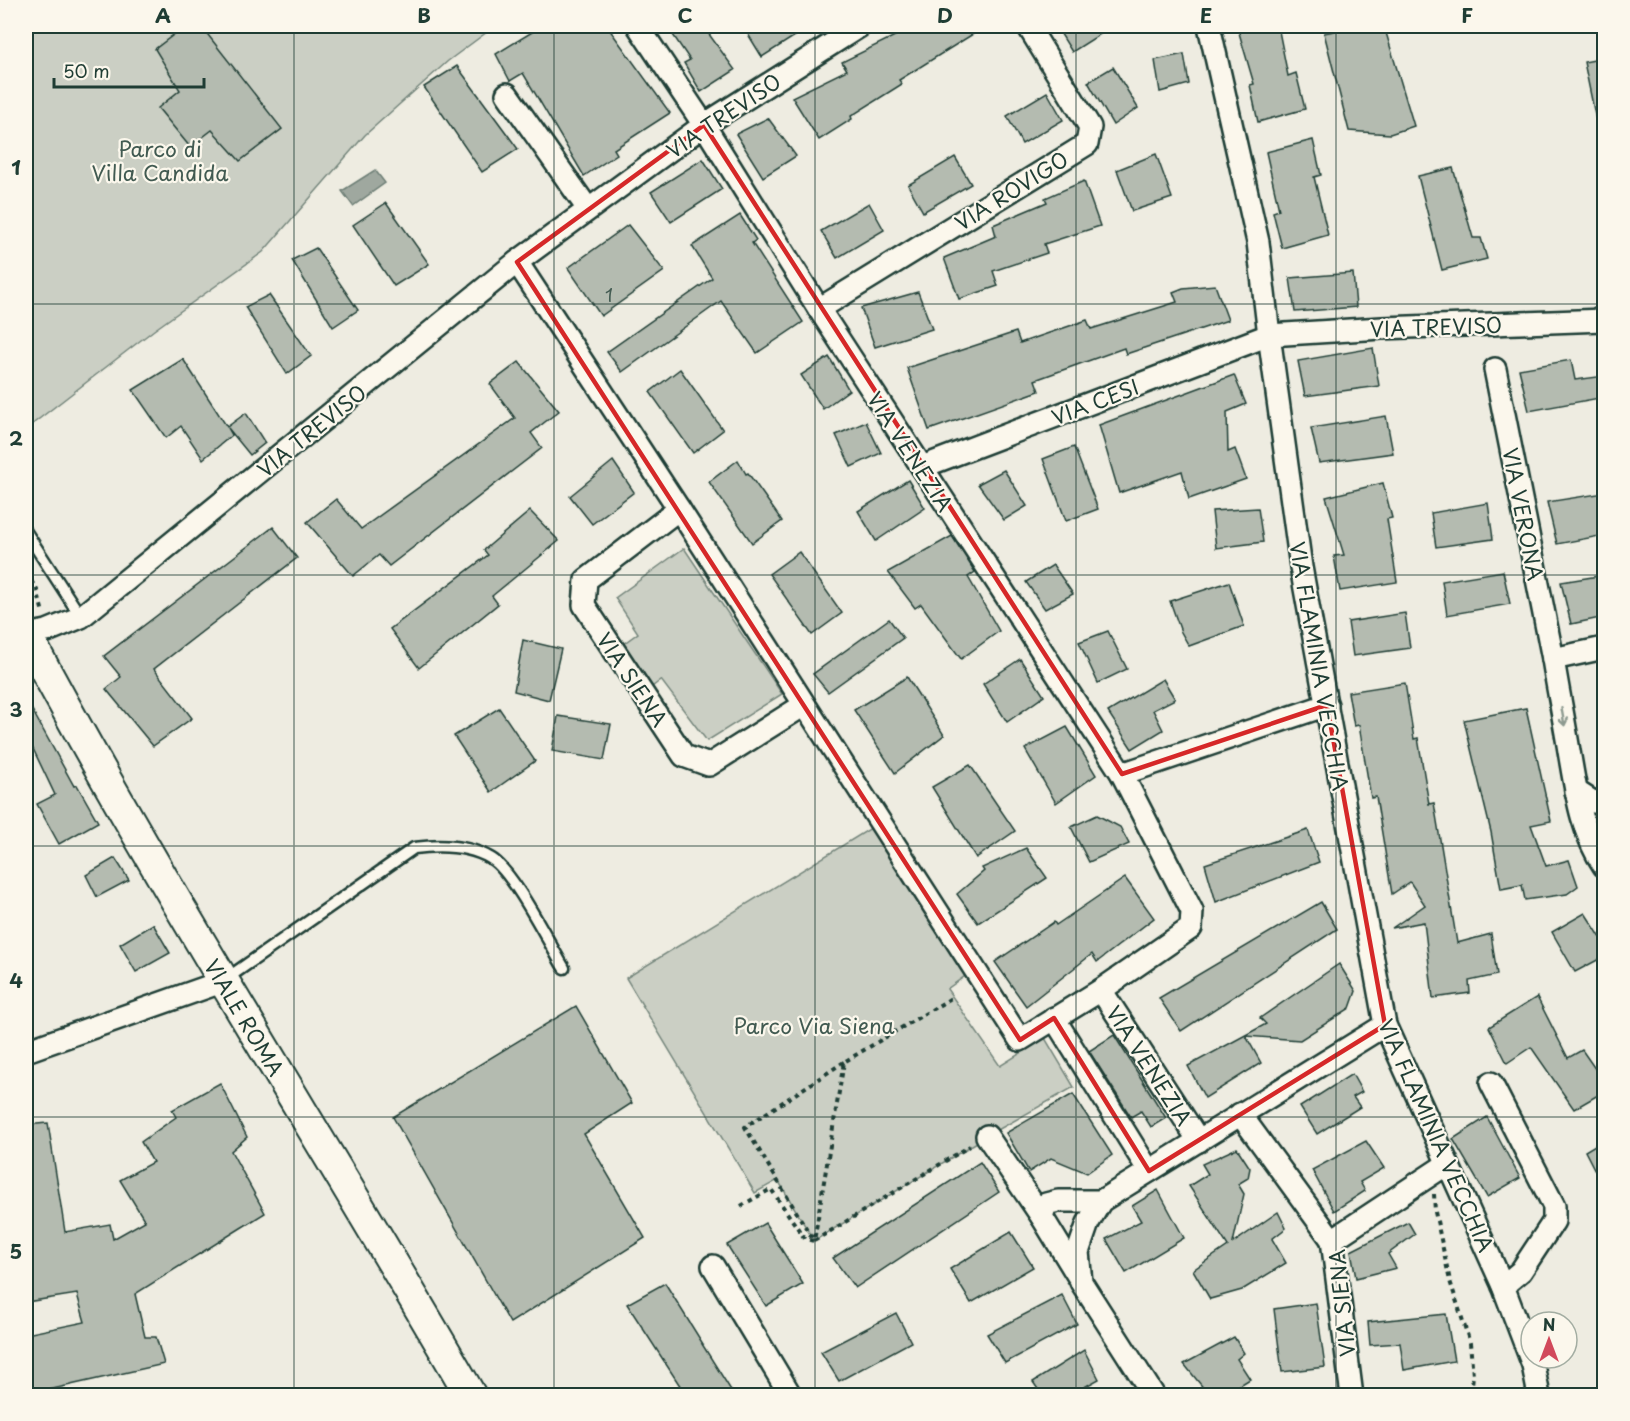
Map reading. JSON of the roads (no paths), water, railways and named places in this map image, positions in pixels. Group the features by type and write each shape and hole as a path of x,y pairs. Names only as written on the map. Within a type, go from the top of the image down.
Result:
{"main road":[{"name":"VIALE ROMA","path":"33,634 53,687 224,981 471,1395"}],"street":[{"name":"VIA VENEZIA","path":"638,26 1122,774 1192,911 1191,928 1101,990 1054,1018"},
{"name":"VIA TREVISO","path":"33,634 81,617 517,262 704,125 860,26"},
{"name":"VIA ROVIGO","path":"819,309 1087,144 1090,127 1028,26"},
{"name":"VIA FLAMINIA VECCHIA","path":"1209,26 1258,242 1301,567 1385,1025 1442,1167 1503,1286 1533,1365 1540,1394"},
{"path":"507,94 588,209"},
{"path":"517,262 679,509 1020,1040 1054,1018 1149,1172 1101,1202 1088,1223 1078,1252 1081,1282"},
{"name":"VIA TREVISO","path":"1269,336 1382,328 1605,320"},
{"name":"VIA CESI","path":"922,467 1269,336"},
{"name":"VIA VERONA","path":"1495,369 1553,659 1576,791 1587,832 1595,852 1605,866"},
{"name":"VIA SIENA","path":"679,509 586,580 584,605 684,756 708,765 804,705"},
{"path":"1553,659 1605,648"},
{"path":"1122,774 1327,705"},
{"path":"1576,791 1593,802 1605,801"},
{"path":"26,1051 224,981"},
{"name":"VIA VENEZIA","path":"1101,990 1199,1140"},
{"name":"VIA VENEZIA","path":"1149,1172 1385,1025"},
{"path":"1491,1083 1554,1206 1554,1221 1521,1271 1503,1286"},
{"path":"1240,1114 1332,1240"},
{"path":"987,1136 1042,1217 1154,1395"},
{"name":"VIA SIENA","path":"1352,1395 1332,1240 1442,1167"},
{"path":"1042,1217 1046,1204 1058,1201 1101,1202"},
{"path":"713,1266 791,1395"}],"lane":[{"path":"26,532 81,617"},
{"path":"224,981 414,848 437,845 490,857 506,870 564,968"}],"park label":[{"name":"Parco di Villa Candida","path":"160,160"},
{"name":"Parco Via Siena","path":"814,1025"}]}
